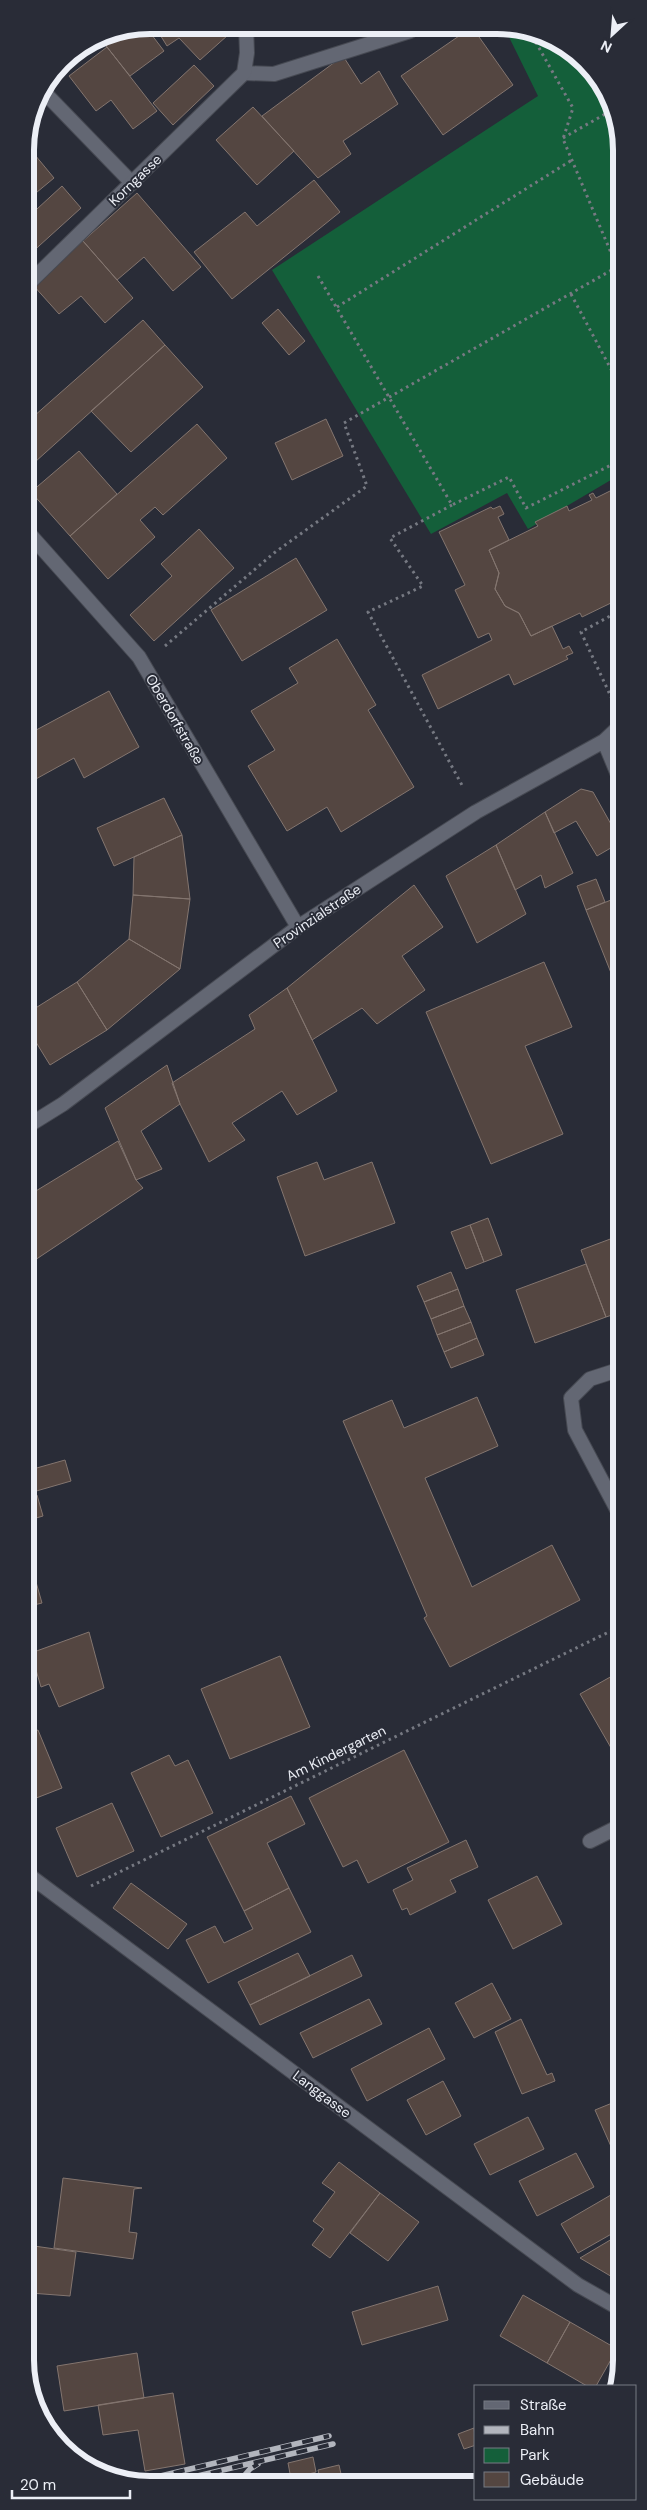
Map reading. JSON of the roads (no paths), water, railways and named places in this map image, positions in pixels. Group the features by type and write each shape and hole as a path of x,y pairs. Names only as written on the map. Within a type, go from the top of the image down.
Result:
{"street":[{"path":"246,34 247,53 244,73 274,74 401,34"},
{"name":"Korngasse","path":"34,278 244,73"},
{"path":"47,96 132,183"},
{"name":"Oberdorfstraße","path":"34,539 139,657 298,927"},
{"name":"Provinzialstraße","path":"34,1122 63,1104 298,927 476,812 604,741 613,733"},
{"path":"604,741 613,763"},
{"path":"613,1372 590,1379 571,1398 575,1430 613,1502"},
{"path":"590,1841 613,1830"},
{"name":"Langgasse","path":"34,1879 578,2285 613,2305"}],"railway":[{"path":"160,2476 329,2436"},
{"path":"198,2476 333,2444"},
{"path":"244,2476 258,2464"}]}
